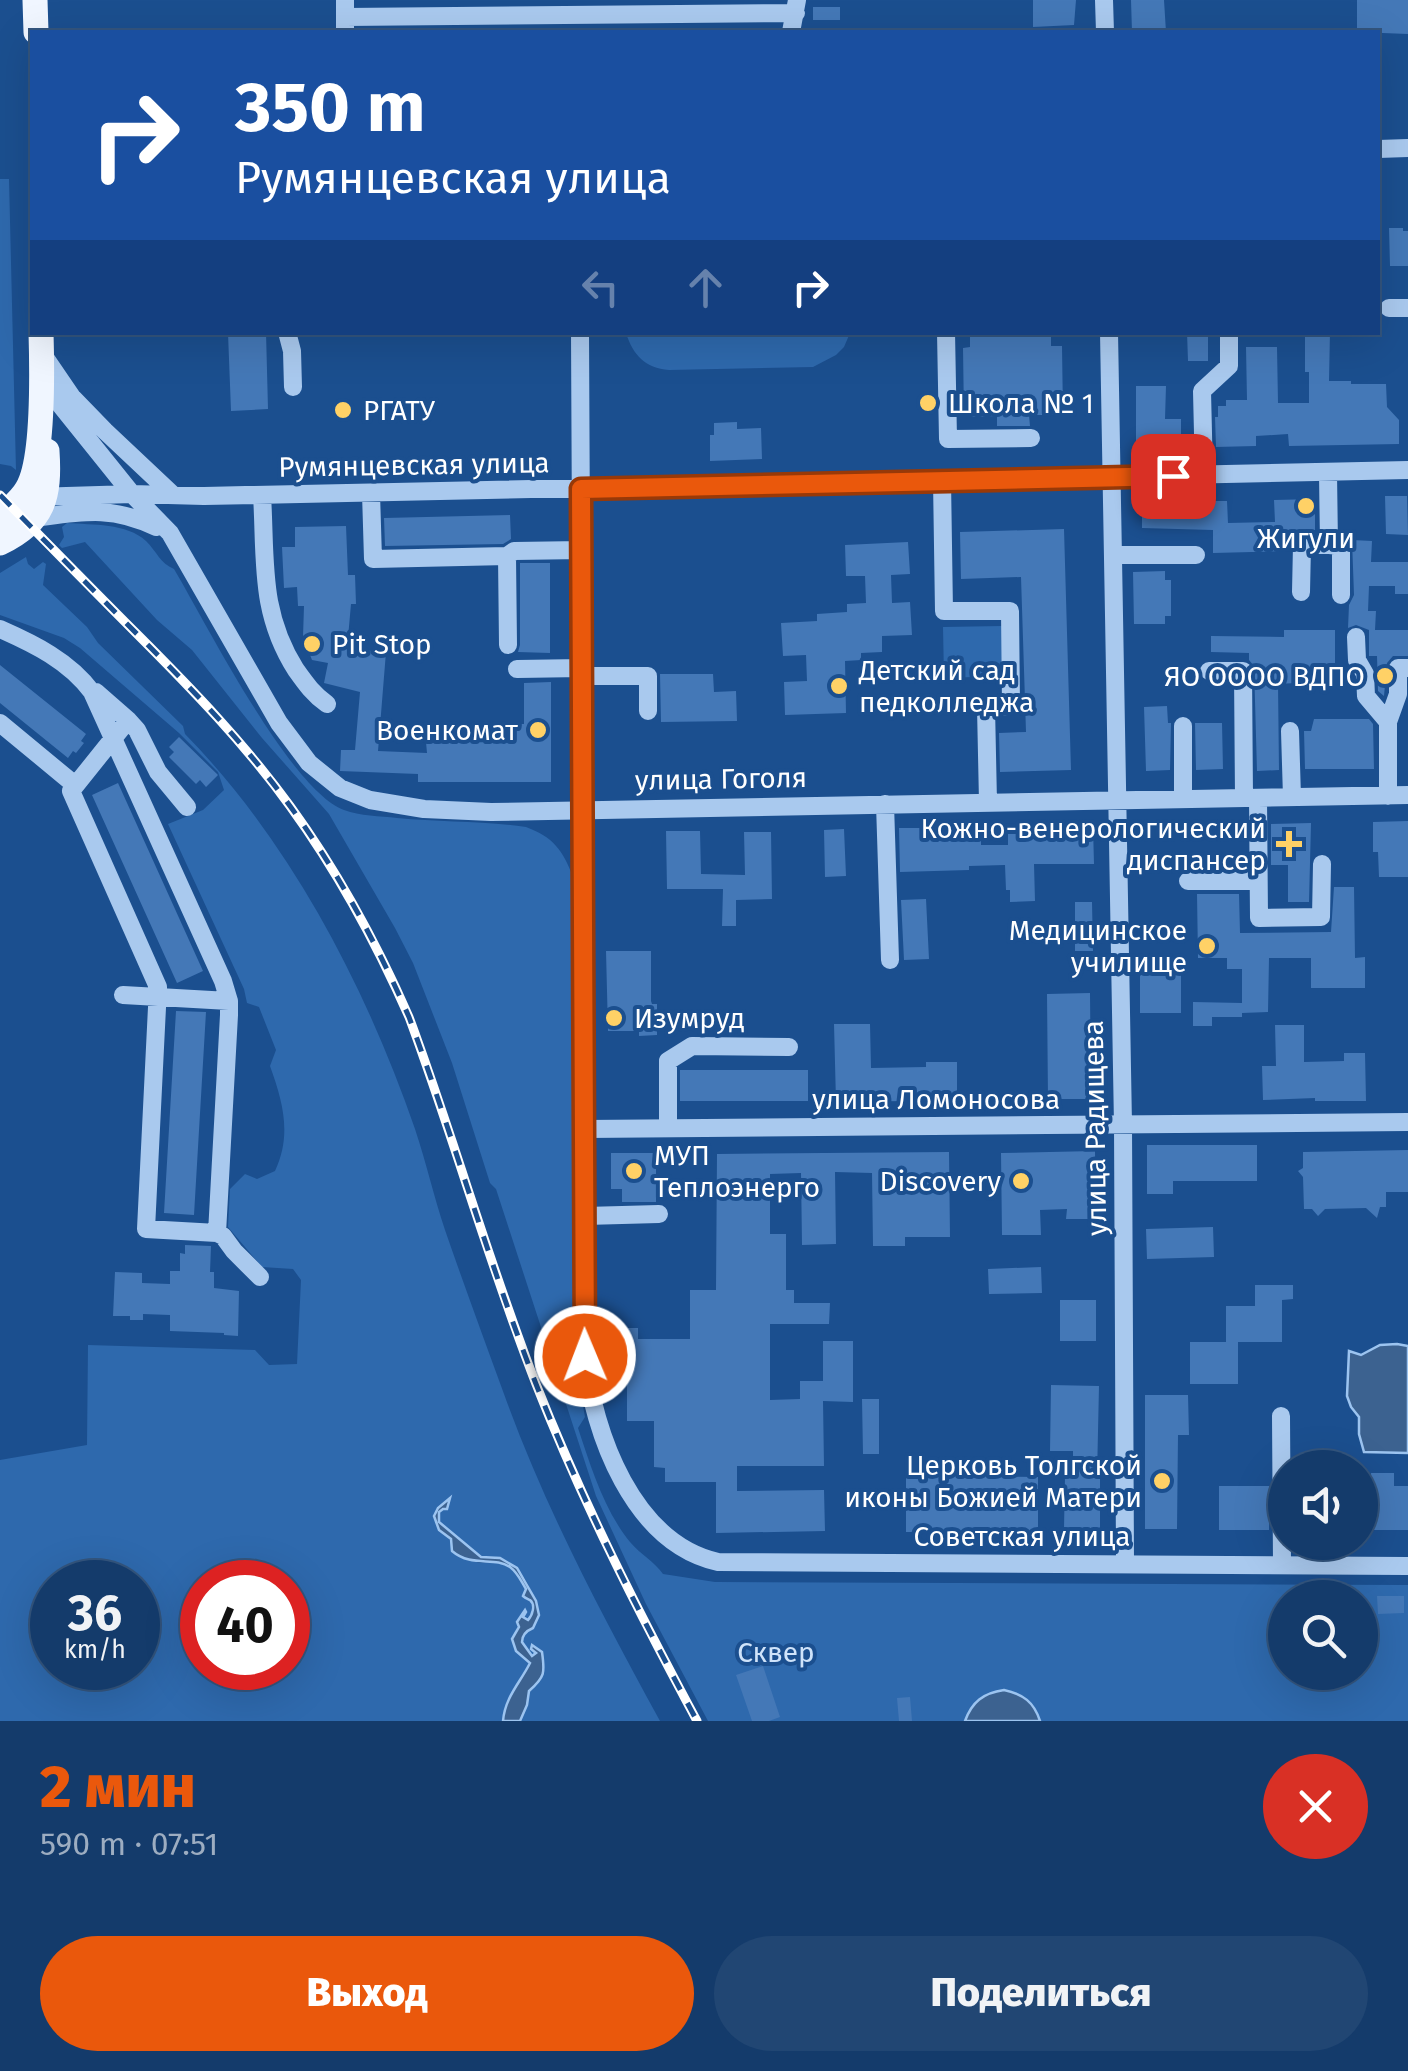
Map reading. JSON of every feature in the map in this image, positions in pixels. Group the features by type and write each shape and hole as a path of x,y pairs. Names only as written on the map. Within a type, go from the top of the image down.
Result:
{"main road":[{"path":"36,0 36,30"},
{"path":"0,542 20,532 48,468 42,343"},
{"path":"0,518 34,504"}],"street":[{"path":"1104,0 1104,30"},
{"path":"345,16 575,24 797,7"},
{"path":"1380,149 1408,148"},
{"path":"287,335 292,351 293,386"},
{"name":"Советская улица","path":"580,335 584,1319 588,1379 604,1441 626,1485 670,1540 718,1562 1408,1566"},
{"path":"946,335 948,438 1031,438"},
{"name":"улица Радищева","path":"1109,335 1123,1124 1125,1563"},
{"path":"1204,476 1202,390 1229,366 1230,335"},
{"path":"42,343 72,397 172,496"},
{"name":"улица Гоголя","path":"42,382 132,494 170,533 279,723 310,763 340,788 370,800 424,809 491,812 1408,795"},
{"name":"Румянцевская улица","path":"34,504 132,494 371,493 1408,470"},
{"path":"1328,472 1328,545"},
{"path":"942,480 944,612 1010,610 1011,706 986,706 988,802"},
{"path":"371,493 373,559 582,550"},
{"path":"262,495 266,592 272,623 285,652 312,693 327,704"},
{"path":"34,504 135,516 170,533"},
{"path":"1302,592 1302,545 1328,545 1341,546 1341,595"},
{"path":"1113,555 1196,555"},
{"path":"507,556 508,645"},
{"path":"0,629 60,660 128,720 158,772 187,807"},
{"path":"1356,638 1356,660 1366,674 1366,696 1388,722"},
{"path":"1388,796 1388,722 1398,694 1398,668 1408,668"},
{"path":"517,669 648,676 648,711"},
{"path":"1209,671 1243,671 1259,918 1320,916 1322,864"},
{"path":"84,681 223,982 228,1001 217,1233"},
{"path":"128,720 71,791 155,979 158,997 146,1228 224,1236 234,1252 260,1277"},
{"path":"0,724 75,785"},
{"path":"1183,726 1183,799"},
{"path":"1290,732 1292,797"},
{"path":"884,804 890,960"},
{"path":"1188,882 1258,881"},
{"path":"123,995 228,1001"},
{"path":"668,1128 668,1061 692,1046 789,1047"},
{"name":"улица Ломоносова","path":"585,1129 1408,1122"},
{"path":"584,1216 658,1214"},
{"path":"1281,1416 1282,1564"}],"green space":[{"path":"0,179 9,179 16,470 0,464"},
{"path":"627,335 849,335 836,355 813,367 669,370 641,359"},
{"name":"Сквер","path":"67,523 109,526 146,541 174,569 251,702 299,772 344,810 363,815 526,827 550,840 565,859 573,877 574,1356 585,1417 578,1428 613,1516 630,1542 663,1574 715,1582 1268,1584 1268,1690 1378,1690 1378,1585 1408,1585 1408,1721 708,1721 646,1604 596,1496 452,1063 395,928 329,814 192,650 157,620 85,542 62,548 59,545 64,537 62,527"},
{"path":"26,557 34,569 46,564 43,585 183,726 185,734 223,776 258,821 321,918 395,1076 452,1251 538,1478 596,1601 660,1721 520,1721 536,1652 532,1656 523,1646 522,1638 539,1616 534,1599 515,1567 500,1558 477,1555 444,1526 437,1517 447,1501 434,1517 459,1556 511,1568 526,1589 526,1599 531,1601 532,1616 525,1619 525,1610 512,1639 530,1662 507,1701 503,1721 0,1721 0,1460 87,1445 88,1345 255,1350 269,1365 297,1364 301,1280 293,1269 262,1267 228,1227 230,1189 245,1174 257,1179 275,1171 284,1131 282,1106 270,1066 276,1050 259,1007 247,1003 168,824 203,810 224,790 218,772 80,648 64,638 0,615 0,573"},
{"path":"1002,626 1003,676 944,678 943,627"}],"shaded area":[{"path":"1380,1345 1408,1346 1408,1453 1363,1450 1359,1417 1347,1396 1349,1351 1361,1355"},
{"path":"450,1498 447,1509 439,1512 439,1522 481,1557 500,1558 517,1568 536,1601 539,1615 522,1642 532,1656 536,1653 532,1645 542,1652 543,1670 529,1691 520,1721 503,1721 510,1697 530,1663 516,1651 512,1639 519,1627 517,1622 525,1610 523,1617 528,1620 533,1605 523,1596 526,1589 510,1567 467,1559 452,1551 451,1539 439,1530 434,1516"},
{"path":"1004,1690 1027,1700 1040,1721 965,1721 979,1700"}],"building":[{"path":"1033,0 1076,0 1074,25 1033,27"},
{"path":"1131,0 1164,0 1166,30 1132,30"},
{"path":"1357,0 1408,0 1408,34 1357,30"},
{"path":"813,7 840,7 840,20 813,20"},
{"path":"1389,228 1408,231 1408,266 1390,266"},
{"path":"228,335 266,335 268,409 231,411"},
{"path":"970,335 1051,335 1051,346 1062,346 1063,415 1029,415 1030,426 997,426 997,416 964,417 963,348 970,347"},
{"path":"1187,335 1208,335 1208,361 1188,361"},
{"path":"1305,335 1330,335 1329,381 1386,384 1387,407 1399,420 1399,444 1289,446 1288,434 1256,436 1256,446 1216,447 1218,406 1226,406 1226,400 1247,400 1246,347 1277,347 1278,403 1309,403 1309,372 1305,372"},
{"path":"1136,386 1166,386 1165,419 1181,419 1181,445 1136,445"},
{"path":"737,422 737,429 761,428 762,459 710,461 714,423"},
{"path":"1385,496 1407,496 1408,535 1386,534"},
{"path":"1315,499 1315,530 1285,530 1286,551 1213,553 1213,530 1142,528 1142,501 1227,501 1228,523 1275,522 1274,500"},
{"path":"510,515 511,539 503,544 385,546 384,518"},
{"path":"346,526 348,575 355,575 356,604 351,604 347,649 386,652 378,751 427,753 426,742 476,742 476,735 502,735 502,724 524,724 524,683 551,682 551,782 418,782 418,774 340,771 341,750 355,750 360,692 324,683 328,663 312,660 303,637 304,606 298,606 297,587 284,588 282,547 295,547 295,527"},
{"path":"1064,529 1071,770 1000,772 999,733 1026,732 1021,577 961,579 960,532"},
{"path":"1352,540 1372,541 1371,562 1408,562 1408,594 1395,594 1395,586 1369,586 1368,611 1376,611 1375,630 1408,630 1408,656 1393,656 1387,663 1384,696 1378,691 1377,656 1369,656 1369,630 1356,625 1348,628 1349,605 1354,595"},
{"path":"908,542 910,574 891,575 892,603 910,602 912,635 882,636 882,652 861,653 861,660 845,661 846,713 785,715 784,682 807,681 806,655 783,656 781,623 817,621 817,614 847,612 847,604 866,603 865,576 846,576 845,545"},
{"path":"520,563 550,563 550,653 518,652"},
{"path":"1165,571 1165,580 1171,580 1171,616 1165,616 1165,624 1134,624 1133,572"},
{"path":"1284,630 1335,630 1335,683 1322,683 1322,676 1296,677 1296,683 1278,684 1279,770 1257,771 1254,666 1249,653 1211,652 1211,636 1284,637"},
{"path":"0,665 86,734 76,753 73,751 68,758 0,703"},
{"path":"660,674 713,674 714,692 736,691 737,721 661,722"},
{"path":"1167,706 1171,723 1170,770 1146,771 1144,707"},
{"path":"1314,719 1369,719 1373,724 1374,769 1305,769 1304,731 1311,731"},
{"path":"1195,723 1222,723 1223,769 1196,770"},
{"path":"179,737 218,775 206,787 200,780 196,784 169,757 174,752 169,747"},
{"path":"118,783 203,971 177,983 92,795"},
{"path":"1408,821 1408,877 1379,877 1378,852 1373,852 1373,822"},
{"name":"Кожно-венерологический диспансер","path":"1311,823 1309,902 1288,902 1288,865 1271,865 1271,824"},
{"path":"1093,827 1094,864 1034,864 1035,901 1010,902 1005,865 900,872 899,828 981,828 981,845 1008,845 1008,828"},
{"path":"844,829 846,876 825,877 824,830"},
{"path":"666,831 700,831 701,874 745,875 744,832 771,832 772,899 736,900 736,926 722,926 723,889 667,889"},
{"path":"1334,887 1354,887 1355,958 1365,957 1365,988 1311,988 1311,958 1269,958 1268,1012 1212,1017 1212,1026 1193,1026 1193,1002 1242,1003 1242,969 1227,969 1227,958 1198,958 1197,894 1239,894 1240,933 1331,932"},
{"path":"926,899 929,959 904,960 901,900"},
{"path":"1075,902 1092,902 1093,951 1075,951"},
{"path":"1045,927 1045,940 1010,941 1009,928"},
{"path":"606,951 651,951 651,1001 657,1004 657,1035 608,1031"},
{"path":"1165,961 1181,961 1181,1013 1140,1013 1140,966 1165,966"},
{"path":"1090,993 1091,1099 1048,1099 1047,994"},
{"path":"176,1011 206,1012 194,1215 164,1213"},
{"path":"834,1024 870,1024 871,1068 957,1062 957,1097 836,1102"},
{"path":"1275,1025 1304,1025 1304,1062 1344,1061 1344,1053 1365,1053 1366,1101 1263,1100 1262,1066 1276,1066"},
{"path":"680,1070 808,1070 808,1101 680,1101"},
{"path":"1147,1145 1257,1145 1257,1181 1173,1181 1173,1194 1147,1194"},
{"path":"1408,1150 1408,1192 1386,1192 1386,1207 1380,1207 1377,1218 1366,1208 1325,1209 1318,1216 1312,1209 1304,1209 1303,1177 1298,1171 1303,1168 1303,1152"},
{"path":"1095,1151 1096,1219 1066,1219 1067,1209 1040,1210 1041,1235 1002,1235 1001,1153"},
{"path":"949,1152 950,1237 905,1237 905,1246 873,1246 872,1173 835,1172 836,1244 802,1245 801,1173 770,1174 770,1234 786,1234 786,1290 794,1290 794,1303 830,1303 829,1324 770,1324 770,1400 800,1399 800,1381 823,1381 823,1341 853,1341 853,1402 823,1401 824,1466 737,1466 737,1491 824,1490 825,1531 716,1533 716,1482 665,1482 665,1468 654,1467 654,1421 627,1421 627,1373 619,1373 619,1328 638,1328 638,1339 690,1339 690,1290 716,1290 717,1154"},
{"name":"МУП Теплоэнерго","path":"611,1153 656,1153 656,1202 622,1202 622,1189 611,1189"},
{"path":"1213,1227 1214,1257 1147,1259 1146,1229"},
{"path":"185,1245 211,1246 214,1288 239,1291 238,1336 170,1331 170,1315 143,1314 143,1320 113,1316 115,1272 142,1273 142,1283 170,1284 170,1271 180,1271 180,1253 185,1254"},
{"path":"1041,1267 1042,1293 989,1294 988,1269"},
{"path":"1255,1285 1293,1285 1293,1299 1282,1300 1282,1342 1226,1342 1226,1306 1255,1306"},
{"path":"1060,1300 1096,1300 1096,1341 1060,1341"},
{"path":"1190,1342 1238,1342 1238,1384 1190,1384"},
{"path":"1051,1385 1099,1386 1100,1529 1064,1529 1065,1476 1073,1477 1073,1451 1050,1451"},
{"name":"Церковь Толгской иконы Божией Матери","path":"1145,1395 1188,1395 1189,1435 1178,1435 1177,1529 1145,1529"},
{"path":"862,1399 879,1399 879,1454 863,1454"},
{"path":"906,1465 959,1465 959,1476 1038,1477 1038,1532 906,1532"},
{"path":"1378,1473 1394,1473 1394,1486 1408,1486 1408,1530 1378,1530"},
{"path":"1219,1486 1268,1486 1268,1530 1219,1530"},
{"path":"1378,1596 1404,1596 1404,1613 1378,1614"},
{"path":"763,1666 780,1717 752,1721 736,1675"},
{"path":"910,1697 912,1721 899,1721 897,1698"}],"railway":[{"path":"0,495 236,739 308,831 355,908 409,1017 503,1293 572,1471 697,1721"}],"place":[{"name":"Школа № 1","path":"928,403"},
{"name":"РГАТУ","path":"343,410"},
{"name":"Жигули","path":"1306,506"},
{"name":"Pit Stop","path":"312,644"},
{"name":"ЯО ОООО ВДПО","path":"1385,676"},
{"name":"Детский сад педколледжа","path":"839,686"},
{"name":"Военкомат","path":"538,730"},
{"name":"Кожно-венерологический диспансер","path":"1289,844"},
{"name":"Медицинское училище","path":"1207,946"},
{"name":"Изумруд","path":"614,1018"},
{"name":"МУП Теплоэнерго","path":"634,1171"},
{"name":"Discovery","path":"1021,1181"},
{"name":"Церковь Толгской иконы Божией Матери","path":"1162,1481"}],"route":[{"path":"585,1356 581,489 1173,476"}]}
